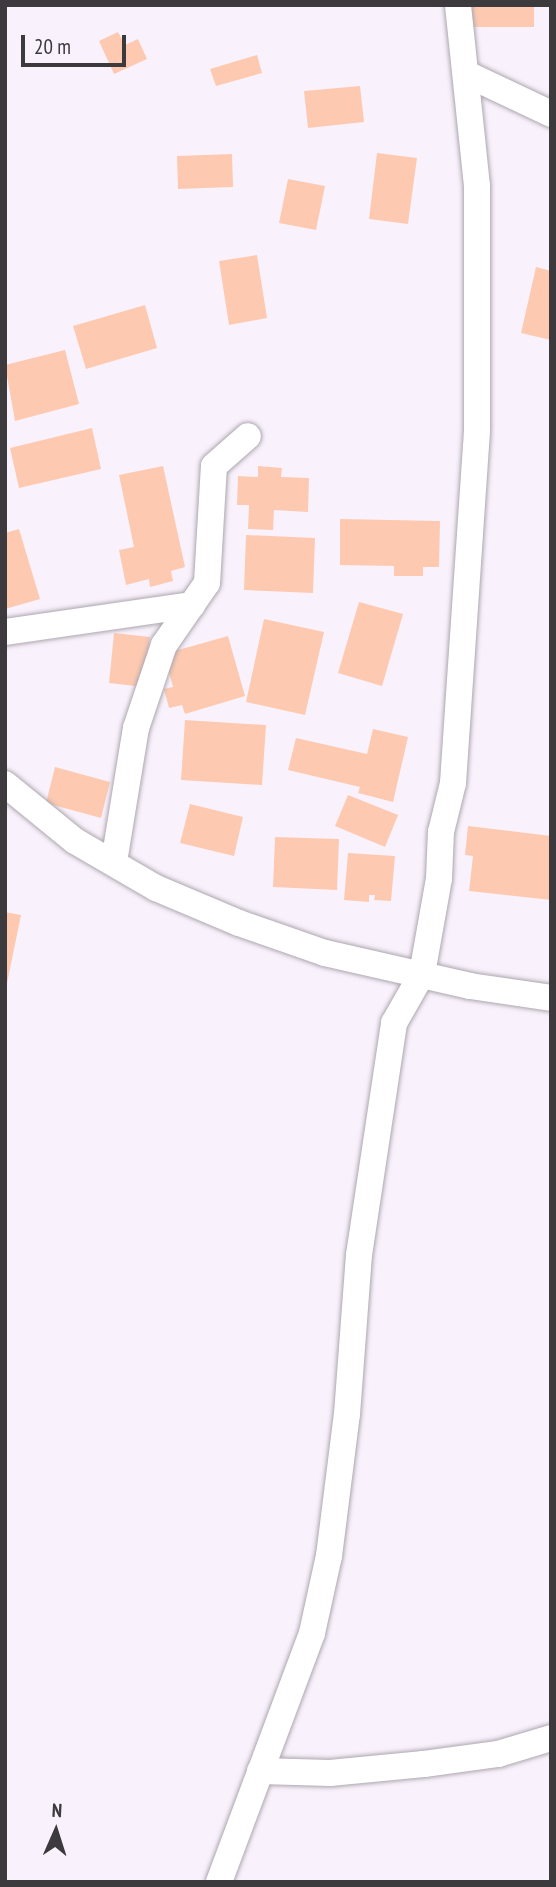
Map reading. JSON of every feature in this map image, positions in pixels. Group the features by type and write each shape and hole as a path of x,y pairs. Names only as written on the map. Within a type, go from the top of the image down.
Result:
{"street":[{"path":"219,1882 312,1633 328,1556 348,1401 359,1255 394,1023 422,974 439,879 441,832 453,783 476,442 477,186 469,75 458,5"},
{"path":"469,75 551,114"},
{"path":"114,862 136,728 164,645 207,583 214,466 248,436"},
{"path":"5,632 191,605"},
{"path":"5,784 75,841 156,888 239,923 325,953 551,998"},
{"path":"260,1771 330,1773 424,1764 498,1754 551,1738"}],"building":[{"path":"464,5 534,5 534,27 464,27"},
{"path":"118,32 125,45 138,39 147,59 114,74 99,41"},
{"path":"257,55 262,73 216,86 210,69"},
{"path":"360,86 364,122 308,128 304,91"},
{"path":"377,153 417,158 408,224 369,219"},
{"path":"232,154 233,187 178,189 177,156"},
{"path":"288,179 325,186 316,230 279,223"},
{"path":"257,255 267,318 229,325 219,261"},
{"path":"536,267 551,271 551,340 521,333"},
{"path":"145,305 157,348 86,369 73,326"},
{"path":"65,350 79,404 15,421 5,365"},
{"path":"92,428 101,469 19,488 10,448"},
{"path":"163,466 185,567 171,571 173,581 150,587 149,579 126,585 119,550 134,547 119,475"},
{"path":"258,466 282,468 281,477 309,478 308,512 274,510 273,530 248,529 249,505 237,505 238,476 258,477"},
{"path":"340,519 440,521 439,567 423,567 423,576 394,576 394,566 340,565"},
{"path":"19,529 40,599 5,609 5,533"},
{"path":"246,535 315,538 313,593 244,590"},
{"path":"359,602 403,614 382,686 338,673"},
{"path":"264,619 324,632 305,715 246,702"},
{"path":"114,633 150,637 144,687 109,683"},
{"path":"228,636 245,696 185,714 182,705 169,708 164,689 173,687 164,654"},
{"path":"185,720 266,725 262,785 181,780"},
{"path":"373,729 408,737 393,802 358,793 360,787 288,770 296,738 367,754"},
{"path":"55,767 110,782 101,818 46,803"},
{"path":"348,795 398,815 385,847 335,826"},
{"path":"190,804 243,817 234,856 180,843"},
{"path":"468,826 551,836 551,900 469,891 473,856 465,855"},
{"path":"275,837 339,839 337,890 273,887"},
{"path":"348,853 395,856 391,901 374,900 375,895 369,895 369,902 344,900"},
{"path":"5,912 21,915 6,988 5,988"}]}
